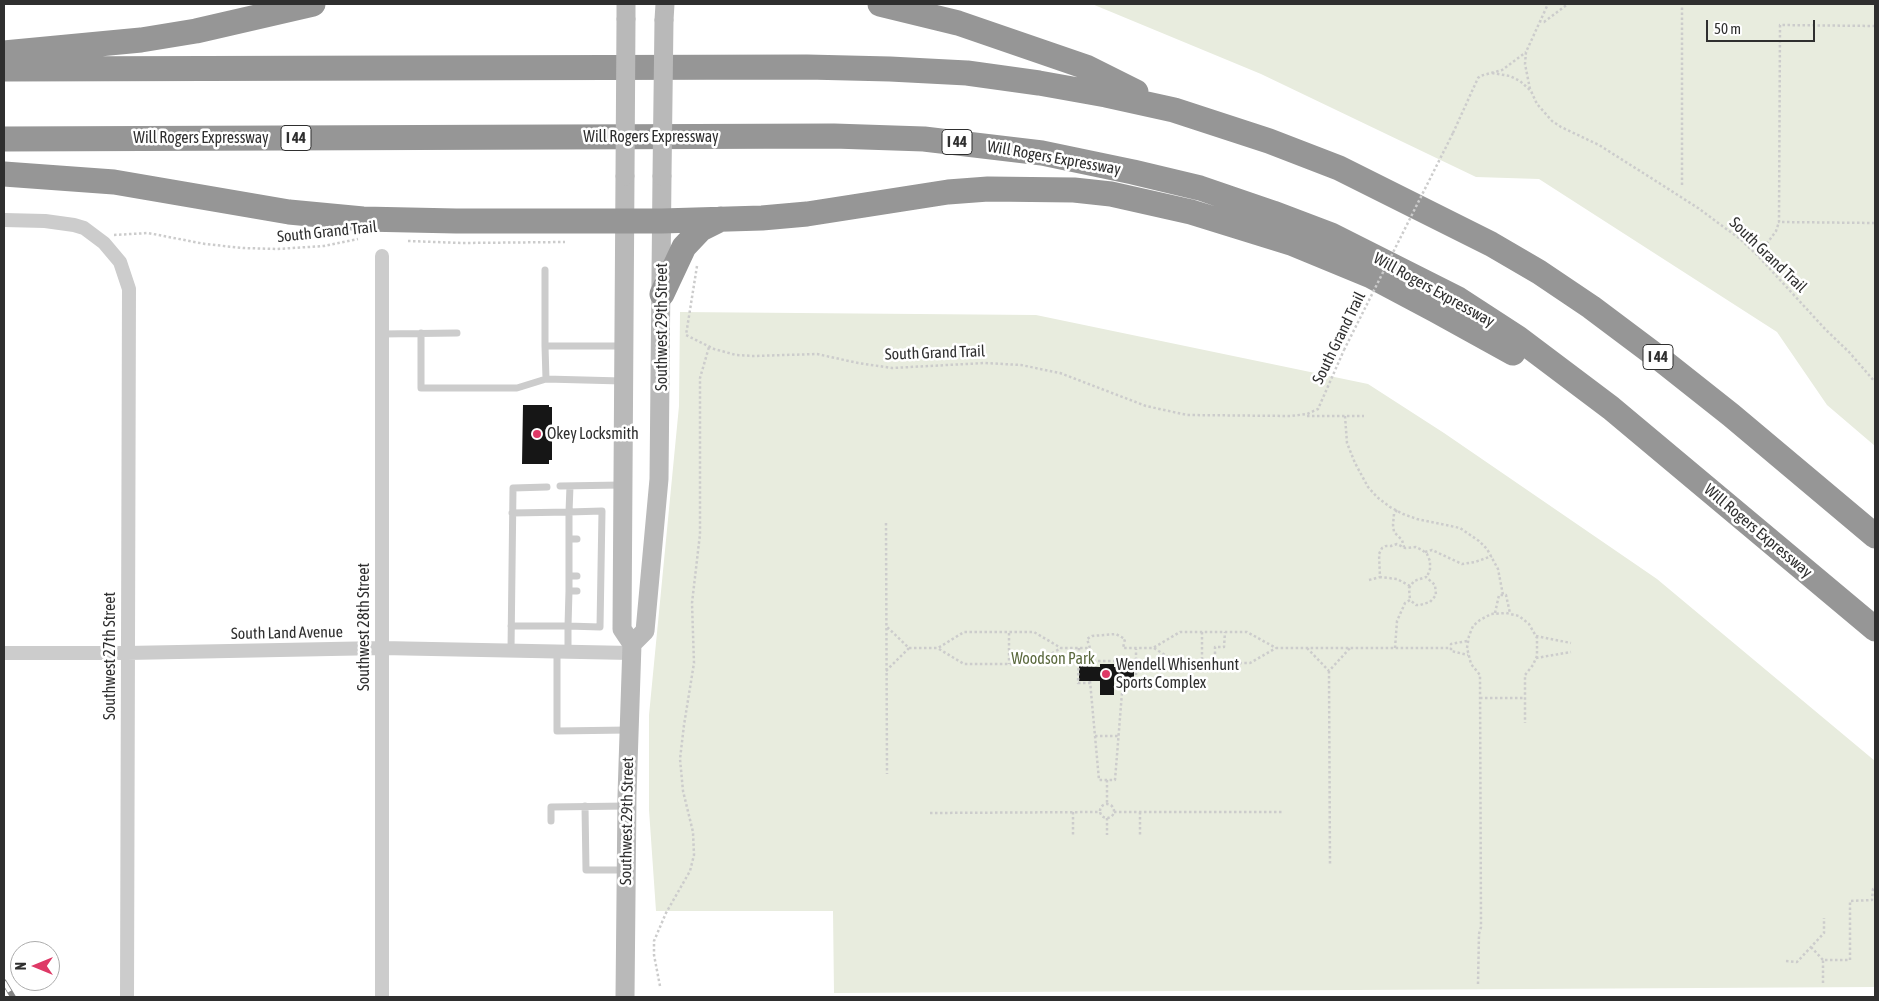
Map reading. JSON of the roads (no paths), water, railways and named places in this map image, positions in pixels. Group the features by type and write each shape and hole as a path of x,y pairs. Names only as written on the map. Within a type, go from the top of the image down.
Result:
{"highway":[{"path":"4,53 141,40 196,31 313,4"},
{"path":"880,4 958,24 1086,67 1174,110"},
{"name":"I 44","path":"4,69 797,67 890,69 967,73 1039,83 1174,110 1269,141 1339,168 1491,244 1538,272 1591,307 1659,358 1731,415 1875,536"},
{"name":"Will Rogers Expressway","path":"4,139 834,136 924,139 1042,153 1200,188 1331,235 1458,299 1518,338 1611,408 1875,629"},
{"path":"4,174 114,182 288,212 362,219 456,221 662,221 762,218 807,214 904,197 988,189 1074,190 1111,194 1191,212 1291,243 1371,276 1611,408"},
{"path":"662,294 686,244 701,230 721,219"}],"main road":[{"name":"Southwest 29th Street","path":"625,997 628,730 631,648 622,628 626,11"},
{"name":"Southwest 29th Street","path":"631,648 645,631 659,488 661,444 664,12"}],"street":[{"name":"Southwest 27th Street","path":"4,220 45,221 74,225 94,235 120,262 129,289 127,997"},
{"name":"Southwest 28th Street","path":"382,256 382,997"},
{"name":"South Land Avenue","path":"4,653 127,653 382,648 562,651 631,648"}],"lane":[{"path":"544,270 546,379"},
{"path":"421,333 421,388 517,388 546,379 624,382"},
{"path":"382,334 456,333"},
{"path":"546,346 624,346"},
{"path":"560,486 622,485"},
{"path":"570,486 569,539 573,557 573,591 562,651 557,731 628,730"},
{"path":"511,650 513,488 547,487"},
{"path":"511,626 600,627 597,576 598,539 602,510 512,512"},
{"path":"569,539 577,539"},
{"path":"585,806 586,870 627,870"},
{"path":"550,822 551,807 627,806"}],"railway":[{"path":"4,982 13,997"}],"place":[{"name":"Okey Locksmith","path":"537,434"},
{"name":"Wendell Whisenhunt Sports Complex","path":"1106,674"}],"park label":[{"name":"Woodson Park","path":"1053,659"}]}
